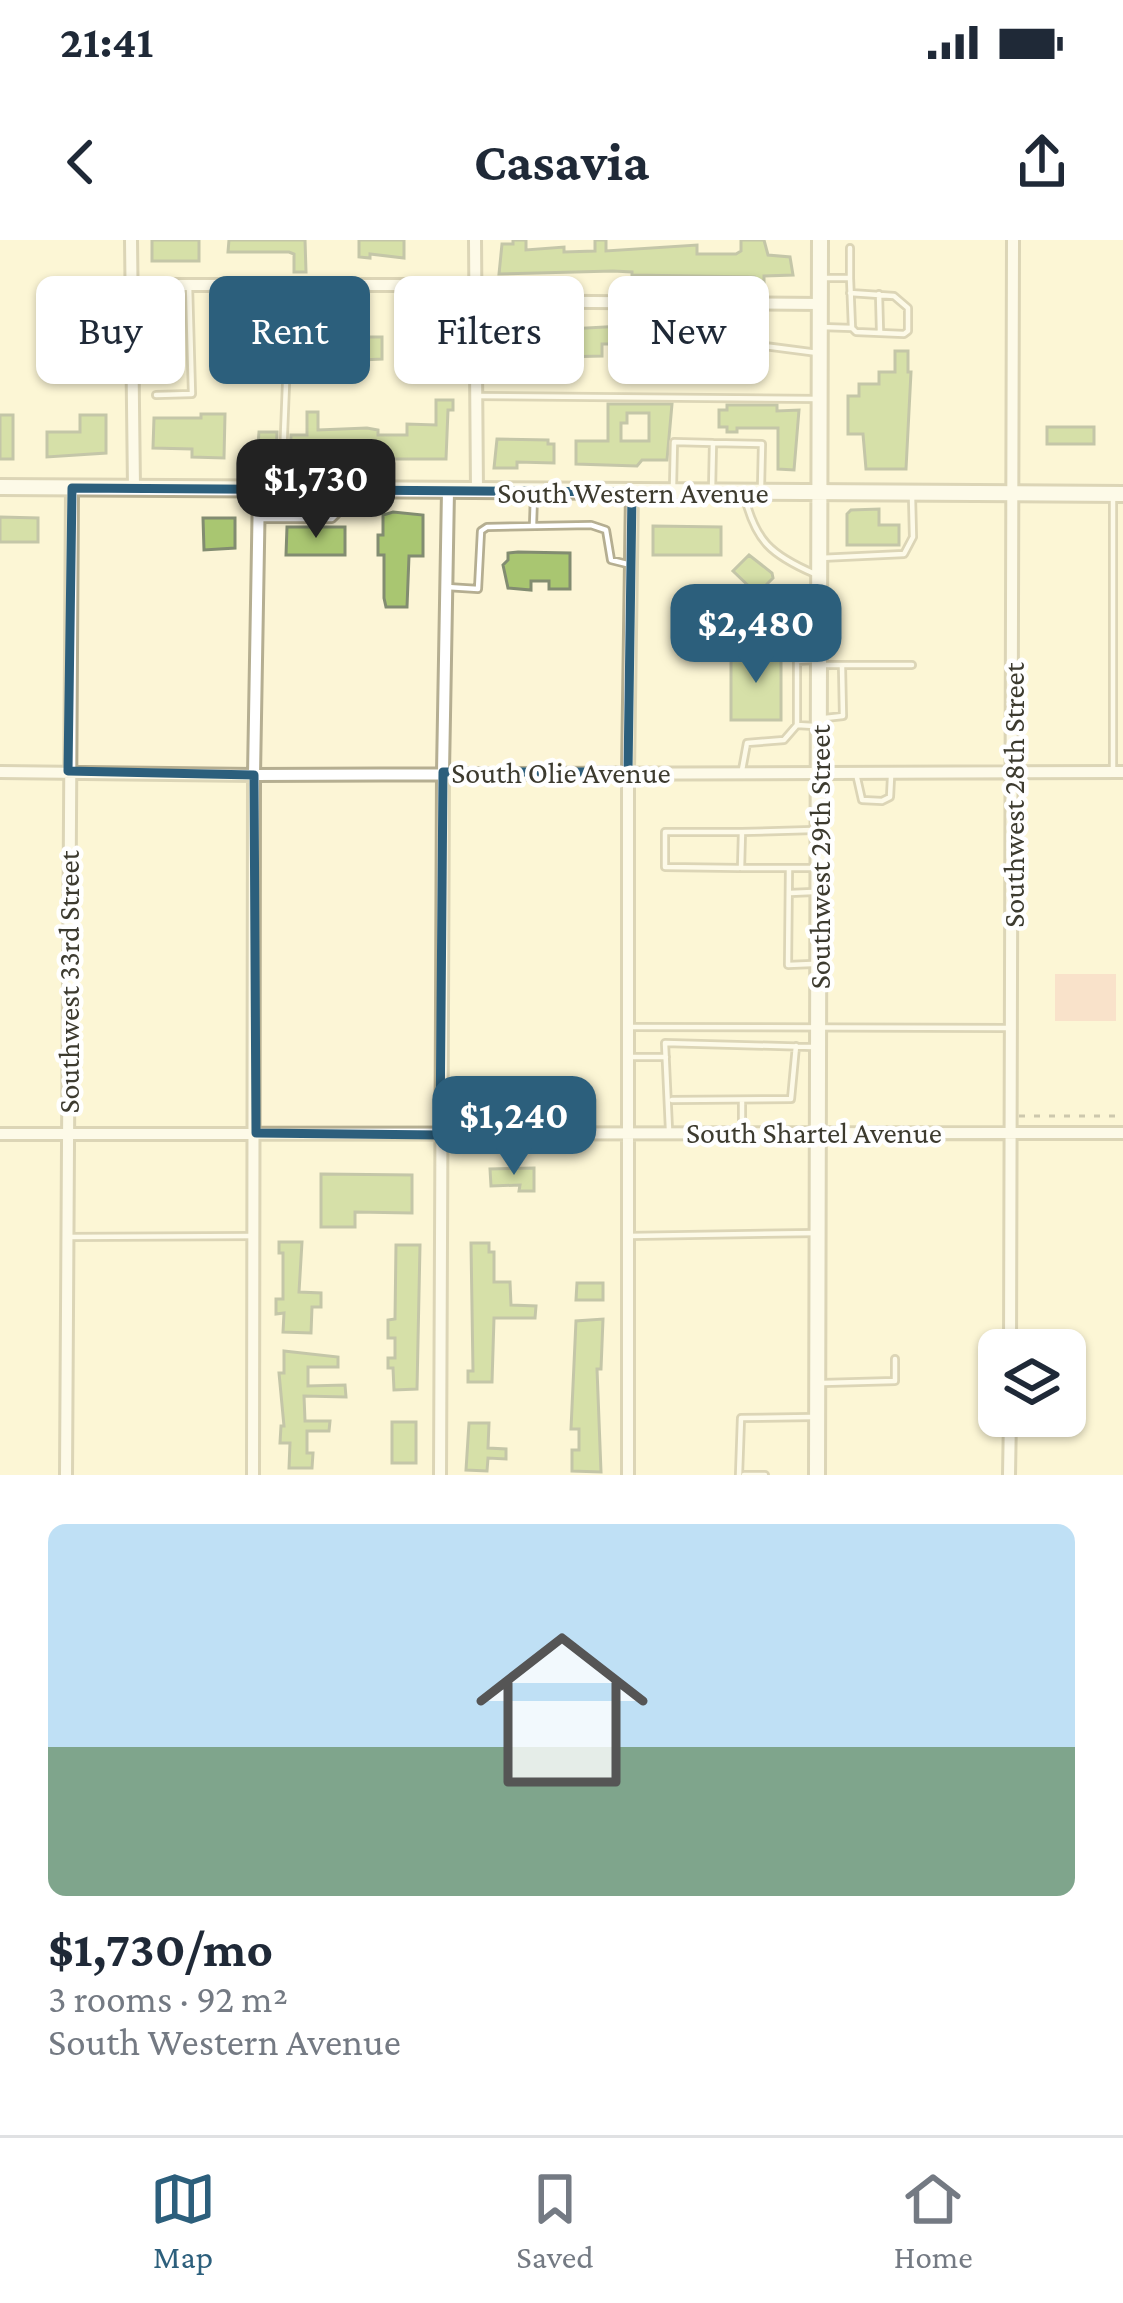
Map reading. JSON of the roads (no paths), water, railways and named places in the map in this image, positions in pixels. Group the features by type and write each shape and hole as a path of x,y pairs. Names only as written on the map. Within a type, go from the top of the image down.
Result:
{"main road":[{"name":"Southwest 29th Street","path":"817,1475 820,240"},
{"name":"South Western Avenue","path":"0,487 1118,494"}],"street":[{"path":"130,276 131,240"},
{"path":"475,240 475,276"},
{"name":"Southwest 28th Street","path":"1010,1329 1013,240"},
{"path":"185,285 394,285"},
{"path":"769,304 821,304"},
{"path":"132,384 134,488"},
{"path":"476,384 477,491"},
{"name":"Southwest 33rd Street","path":"66,1475 72,488"},
{"path":"253,1475 259,489"},
{"path":"440,1475 448,490"},
{"path":"628,1475 632,492"},
{"name":"South Olie Avenue","path":"0,772 1118,772"},
{"name":"South Shartel Avenue","path":"0,1134 1123,1133"},
{"path":"1009,1475 1010,1437"}],"lane":[{"path":"850,248 851,328"},
{"path":"821,278 850,278"},
{"path":"156,395 192,394 189,285"},
{"path":"820,327 908,331 908,308 894,296 850,292"},
{"path":"879,294 880,333"},
{"path":"769,346 821,353"},
{"path":"282,489 286,384"},
{"path":"476,396 820,399"},
{"path":"673,492 674,442 762,444 760,493"},
{"path":"712,492 713,443"},
{"path":"258,519 332,519 341,510 345,490"},
{"path":"533,526 534,491"},
{"path":"744,492 757,536 782,559 820,576"},
{"path":"820,558 904,554 913,537 912,493"},
{"path":"1118,494 1118,772"},
{"path":"446,587 478,589 481,531 487,526 591,525 606,530 611,560 632,565"},
{"path":"742,772 747,743 784,740 797,725 797,662 912,665"},
{"path":"797,725 843,716 842,665"},
{"path":"856,772 862,800 882,801 890,797 891,772"},
{"path":"819,830 665,832 664,867 819,868"},
{"path":"741,868 742,832"},
{"path":"789,868 788,965 818,963"},
{"path":"790,893 819,892"},
{"path":"629,1028 1012,1028"},
{"path":"669,1132 665,1043 818,1047"},
{"path":"670,1100 791,1100 796,1046"},
{"path":"630,1057 666,1057"},
{"path":"742,1102 742,1132"},
{"path":"629,1237 818,1233"},
{"path":"68,1238 256,1236"},
{"path":"817,1383 895,1382 895,1359"},
{"path":"765,1475 741,1475 741,1418 817,1417"}]}
